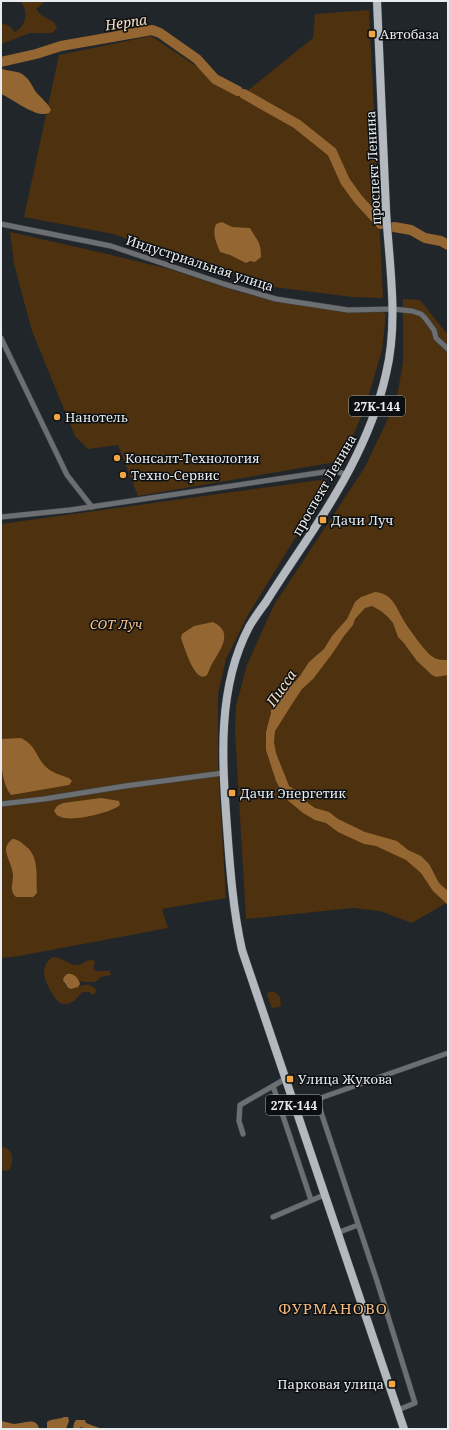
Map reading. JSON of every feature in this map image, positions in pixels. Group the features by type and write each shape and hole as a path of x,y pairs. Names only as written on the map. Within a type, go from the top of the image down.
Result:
{"main road":[{"name":"проспект Ленина","path":"223,773 225,708 232,670 242,641 251,623 304,545 358,455 373,418 387,373 392,333 393,309 386,210 377,1"},
{"name":"27К-144","path":"223,773 238,934 242,950 404,1429"}],"street":[{"name":"Индустриальная улица","path":"1,224 112,246 224,284 276,299 348,310 393,309 412,311 421,314 434,330 436,338 448,349"},
{"path":"1,338 67,475 92,507"},
{"path":"2,515 92,507 331,471 347,474"},
{"path":"1,804 223,773"},
{"path":"295,1107 448,1053"},
{"path":"243,1134 239,1121 240,1105 285,1079"},
{"path":"273,1086 311,1200"},
{"path":"317,1100 415,1403 398,1410"},
{"path":"273,1217 324,1195"},
{"path":"337,1233 358,1225"}],"green space":[{"path":"20,1 46,1 36,9 41,15 54,22 57,28 52,33 30,33 1,44 1,23 8,25 15,32 24,22 26,13"},
{"path":"369,10 383,298 352,297 273,287 113,234 24,217 59,55 151,36 241,96 313,38 315,14"},
{"path":"10,232 169,269 239,292 288,303 378,309 386,314 382,350 365,408 342,461 138,496 118,445 88,449 75,436 32,331 14,264"},
{"path":"403,299 420,300 448,335 448,902 412,923 380,911 353,908 246,919 235,731 236,706 247,665 274,605 365,467 396,402 403,363"},
{"name":"СОТ Луч","path":"327,479 327,486 248,615 226,659 218,694 218,768 226,898 162,909 168,928 19,956 1,958 1,524"},
{"path":"53,957 77,965 92,960 95,961 93,968 96,971 110,971 111,975 100,977 94,982 87,982 79,981 71,974 67,974 65,976 64,983 68,989 82,985 89,985 96,990 92,995 90,992 83,992 70,1003 62,1004 53,996 44,974 44,969 48,961"},
{"path":"269,992 275,992 280,997 281,1005 279,1007 272,1008 267,994"},
{"path":"1,1147 8,1149 12,1155 10,1169 7,1171 1,1170"}],"shaded area":[{"path":"1,68 20,73 27,78 36,92 50,107 51,110 49,113 44,114 32,111 1,94"},
{"path":"222,222 232,227 250,228 258,241 261,257 255,262 250,261 246,263 220,252 214,231 216,224"},
{"path":"375,592 381,593 394,602 404,621 430,655 436,659 448,660 448,675 436,677 432,675 417,661 398,637 393,623 388,617 372,606 365,608 355,619 353,625 313,679 302,689 275,731 274,742 276,753 289,786 301,794 308,803 315,808 329,812 338,819 365,832 397,841 408,850 421,856 429,864 439,883 448,891 448,905 433,891 421,873 406,860 376,846 364,844 338,832 326,823 315,820 303,813 285,798 276,781 266,750 266,732 271,710 300,676 309,662 324,649 332,636 347,619 355,602 361,597"},
{"path":"213,622 220,626 223,632 223,643 207,675 203,677 198,675 194,670 187,656 181,638 182,634 194,626"},
{"path":"21,738 30,744 42,763 48,769 69,778 72,781 69,785 11,795 7,789 3,776 1,739"},
{"path":"101,798 119,801 120,805 109,811 82,818 60,817 54,811 57,806 63,803"},
{"path":"12,839 20,841 32,854 35,860 37,872 37,893 33,897 16,897 13,892 13,873 6,850 7,845"},
{"path":"67,974 77,977 80,984 78,987 71,989 68,988 63,980"},
{"path":"68,1417 69,1421 66,1429 47,1429 47,1422"},
{"path":"76,1420 85,1420 86,1423 102,1429 84,1429 81,1427 79,1429 73,1429"},
{"path":"1,1421 14,1424 32,1422 38,1425 39,1429 1,1429"}],"waterway":[{"name":"Нерпа","path":"1,62 36,54 61,46 152,30 160,33 197,59 215,79 238,91"},
{"name":"Нерпа","path":"244,94 297,124 332,152 345,181 358,199 381,224"},
{"name":"Нерпа","path":"394,227 411,230 425,238 441,241 448,245"}],"place":[{"name":"Автобаза","path":"372,34"},
{"name":"Нанотель","path":"57,417"},
{"name":"Консалт-Технология","path":"117,458"},
{"name":"Техно-Сервис","path":"123,475"},
{"name":"Дачи Луч","path":"323,520"},
{"name":"Дачи Энергетик","path":"232,793"},
{"name":"Улица Жукова","path":"290,1079"},
{"name":"Парковая улица","path":"392,1384"}],"district":[{"name":"ФУРМАНОВО","path":"333,1308"}],"water label":[{"name":"Писса","path":"281,688"}]}
